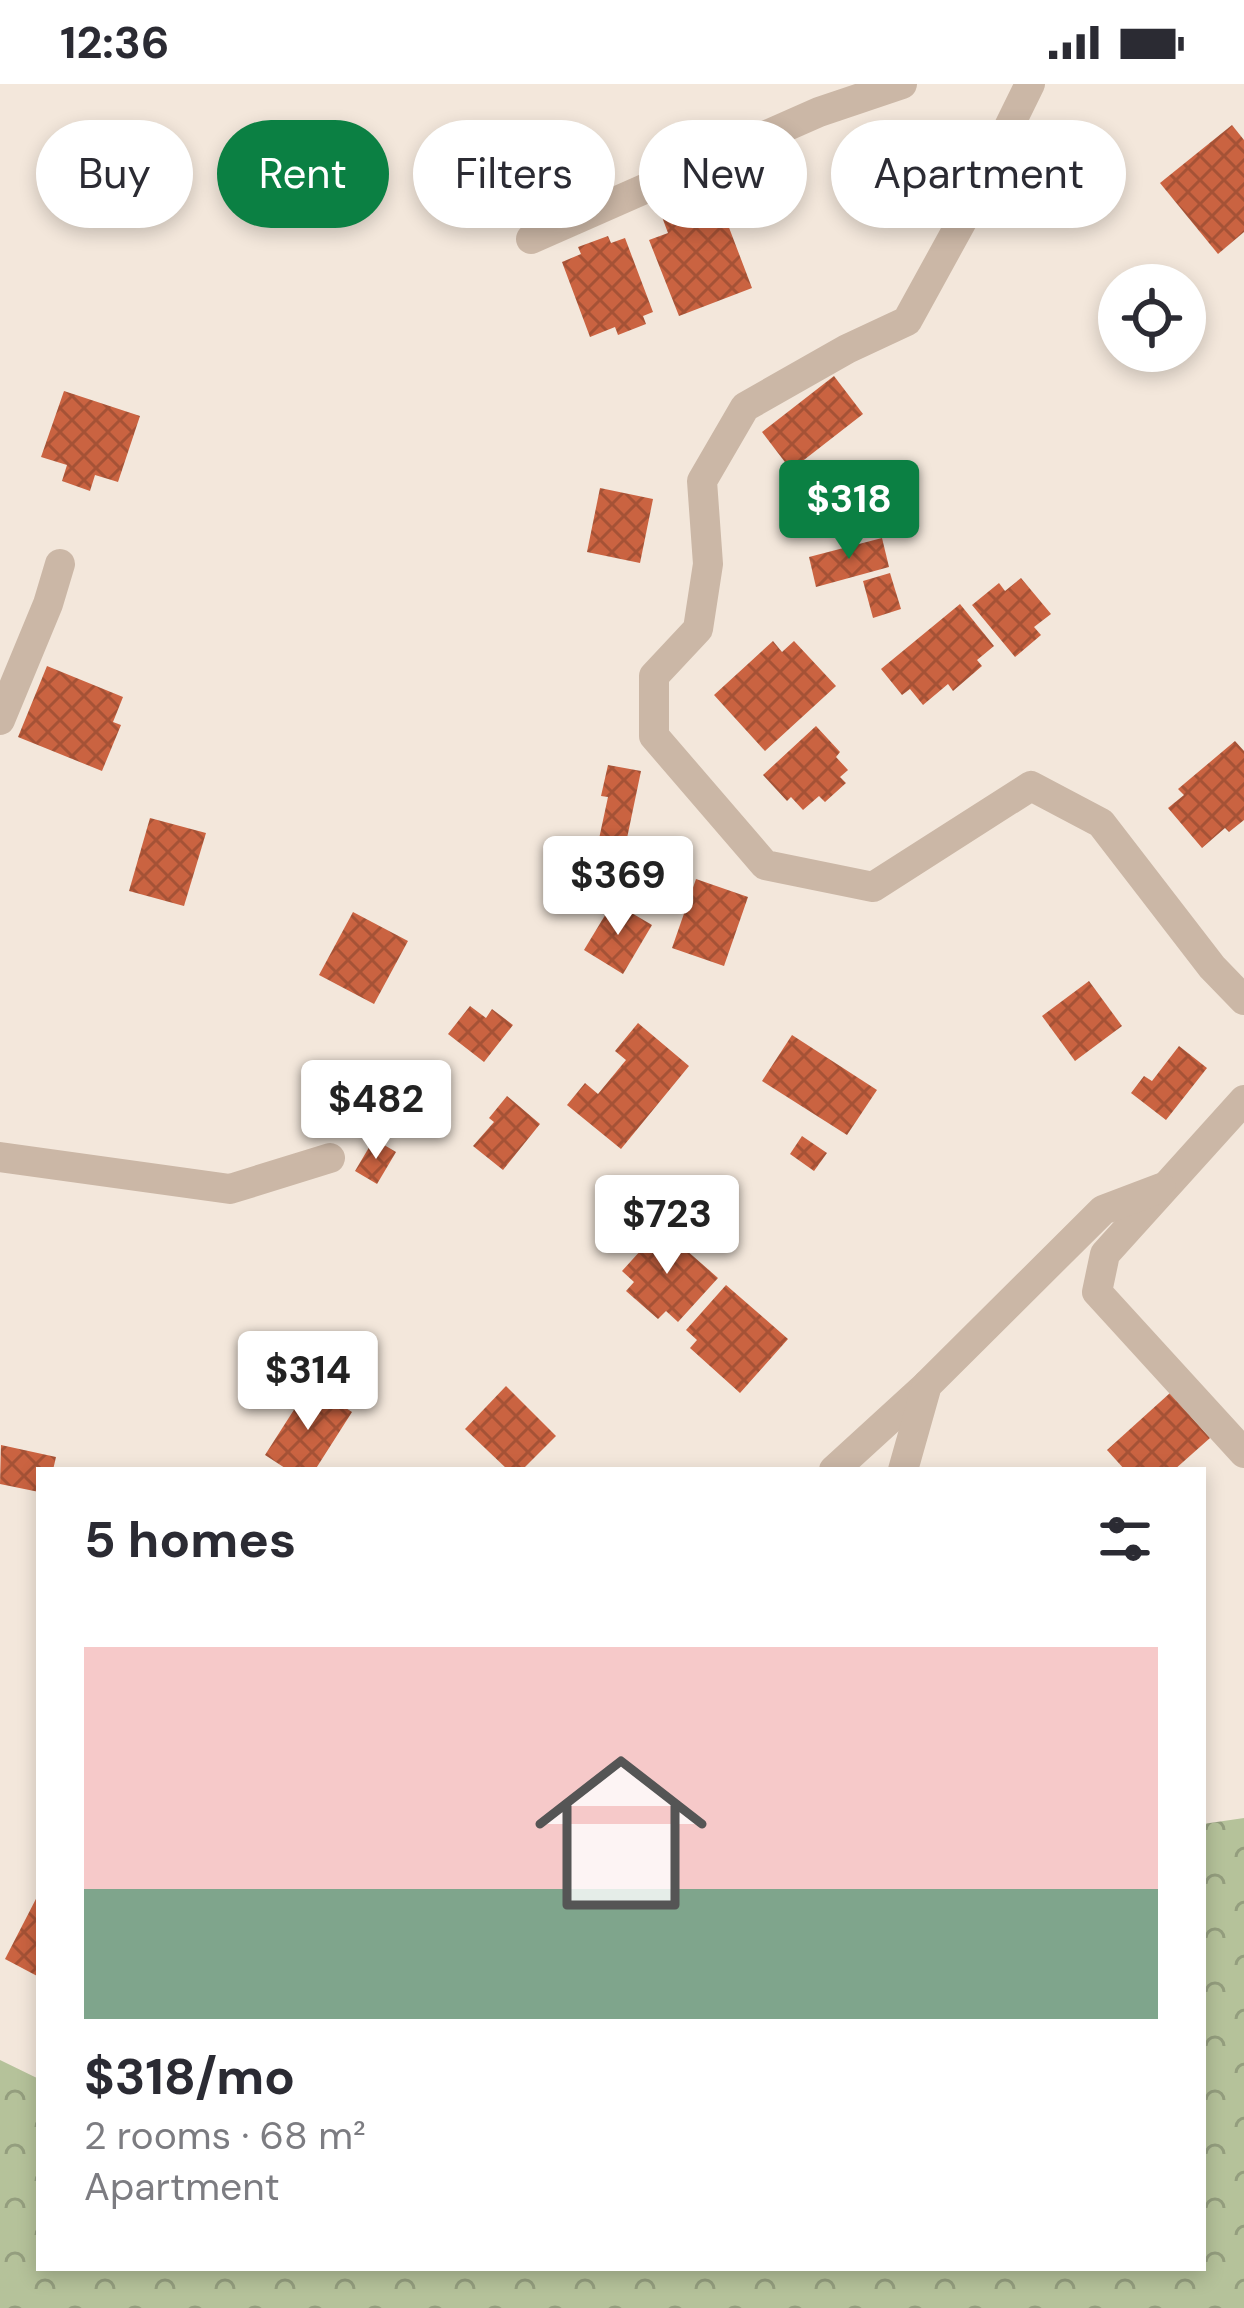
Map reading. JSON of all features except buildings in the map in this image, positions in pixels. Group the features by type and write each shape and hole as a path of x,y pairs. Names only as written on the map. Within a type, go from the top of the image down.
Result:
{"street":[{"path":"531,239 819,112 902,84"},
{"path":"1030,84 907,321 745,406 702,481 708,564 698,629 654,676 654,736 765,865 873,886 1031,786 1101,823 1212,967 1244,1000"},
{"path":"0,720 60,564"},
{"path":"1244,1100 1105,1254 1097,1292 1244,1453"},
{"path":"0,1157 230,1189 329,1159"},
{"path":"837,1467 1103,1210 1166,1186"},
{"path":"904,1467 927,1385"}],"green space":[{"path":"1244,1818 1244,2308 0,2308 0,2060 36,2078 36,2271 1206,2271 1206,1824"}]}
